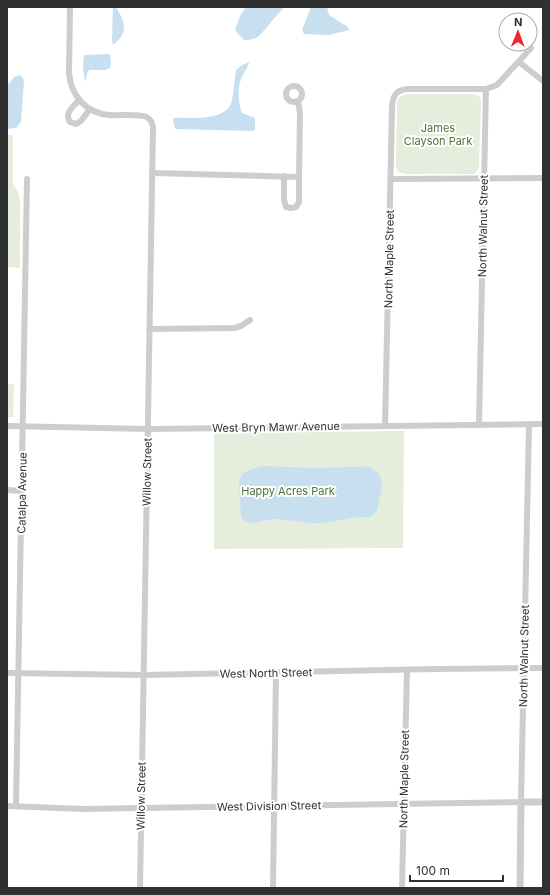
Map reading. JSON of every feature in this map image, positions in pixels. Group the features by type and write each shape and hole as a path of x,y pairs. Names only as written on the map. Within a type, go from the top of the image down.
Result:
{"street":[{"name":"Willow Street","path":"70,7 70,79 74,92 79,100 90,110 108,115 142,116 150,119 153,127 140,888"},
{"path":"486,89 497,86 528,52"},
{"path":"519,62 543,81"},
{"name":"North Maple Street","path":"385,426 393,100 395,93 400,90 408,89 486,89"},
{"name":"North Walnut Street","path":"478,425 486,89"},
{"path":"79,100 68,113 70,122 76,124 81,121 90,110"},
{"path":"284,176 284,202 286,207 296,207 298,203 299,177 300,112 298,101"},
{"path":"152,174 299,177"},
{"path":"391,179 543,178"},
{"name":"Catalpa Avenue","path":"16,806 27,179"},
{"path":"149,329 234,328 241,326 250,320"},
{"name":"West Bryn Mawr Avenue","path":"7,426 148,429 543,424"},
{"name":"North Walnut Street","path":"520,888 529,425"},
{"path":"7,490 22,490"},
{"name":"West North Street","path":"7,673 143,675 543,668"},
{"name":"North Maple Street","path":"402,888 407,670"},
{"path":"273,888 276,673"},
{"path":"521,802 543,802"},
{"name":"West Division Street","path":"7,806 141,808 521,802"}],"green space":[{"name":"James Clayson Park","path":"407,94 474,94 479,96 481,102 479,168 476,172 473,174 406,174 398,172 396,167 397,102 399,97"},
{"path":"7,135 13,135 13,184 18,192 20,201 20,268 7,267"},
{"path":"7,384 14,384 13,417 7,417"},
{"name":"Happy Acres Park","path":"404,431 403,548 214,549 214,433"}],"water":[{"path":"113,7 116,7 122,18 124,28 118,41 113,45 112,40"},
{"path":"246,7 284,7 260,35 253,39 244,40 235,30 240,16"},
{"path":"311,7 327,7 329,15 348,27 349,30 329,35 304,34 302,30"},
{"path":"110,54 110,68 105,70 89,70 85,82 83,68 84,55"},
{"path":"249,62 240,81 239,100 242,113 255,118 255,130 176,129 173,118 213,116 221,114 227,110 232,102 236,70"},
{"path":"20,75 24,81 21,122 16,128 7,129 7,86 14,77"},
{"path":"265,466 308,468 369,467 377,472 382,483 378,508 374,514 369,517 357,517 320,523 274,519 251,523 247,522 243,520 241,516 239,482 246,471"}]}
